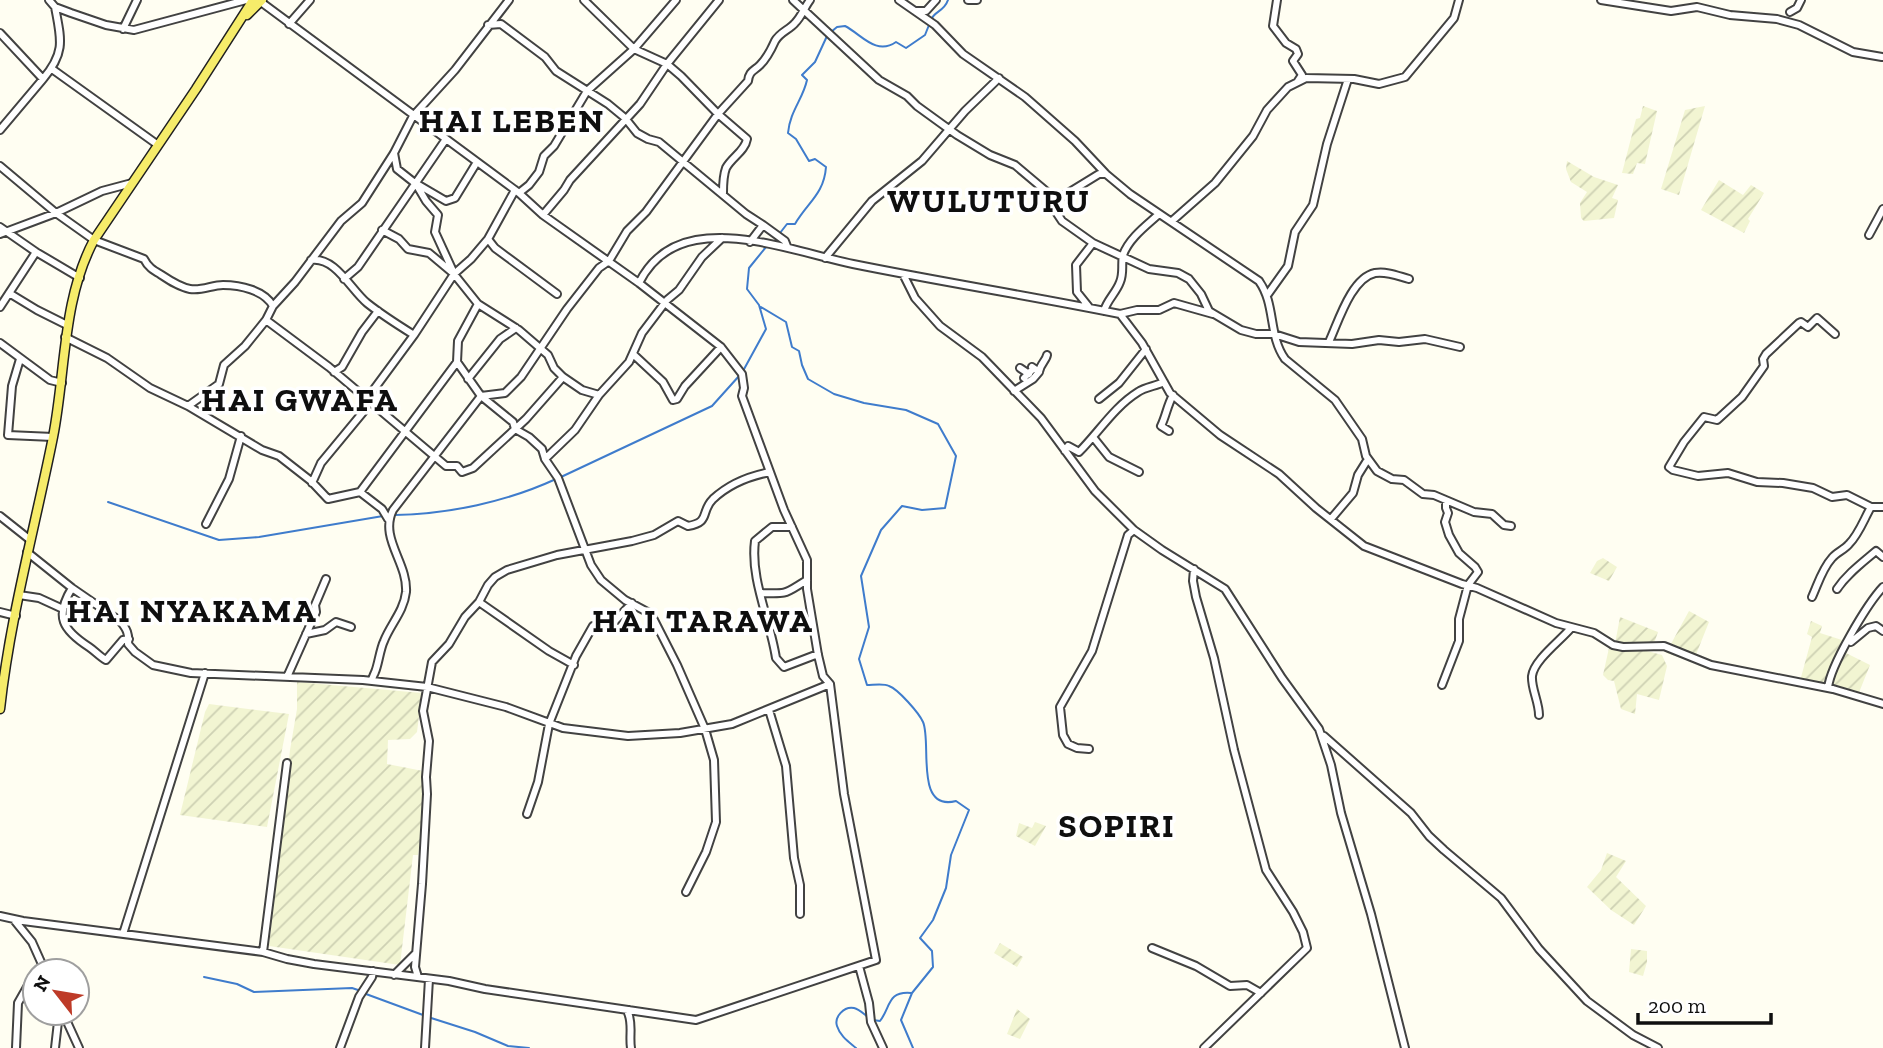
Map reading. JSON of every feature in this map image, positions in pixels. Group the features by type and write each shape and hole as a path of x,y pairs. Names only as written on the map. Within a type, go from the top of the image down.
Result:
{"main road":[{"path":"0,709 29,539 62,383 65,337 80,278 94,240 239,22 260,0"}],"street":[{"path":"0,130 52,69 60,55 62,44 55,7 49,0"},
{"path":"123,29 137,0"},
{"path":"55,7 123,29 134,30 246,0"},
{"path":"0,916 263,952 287,959 696,1020 876,960 844,794 830,684 823,676 818,654 807,580 807,560 742,396 744,387 741,374 721,347 665,302 579,242 517,191 260,0"},
{"path":"289,24 310,0"},
{"path":"188,407 219,384 224,365 245,346 266,320 273,306 295,282 341,221 362,203 394,153 413,116 455,70 509,0"},
{"path":"586,0 634,49 667,64 747,139 746,145 727,166 723,176 723,193"},
{"path":"313,483 321,463 364,411 366,400 414,335 454,274 488,239 517,191 530,185 539,172 544,156 554,146 587,91 634,49 676,0"},
{"path":"543,215 570,180 640,104 667,64 719,0"},
{"path":"793,0 879,80 907,96 917,106 990,155 1014,165 1055,201"},
{"path":"388,519 433,456 481,396 505,393 521,377 598,268 609,261 627,231 646,212 718,114 748,81 748,75 758,67 784,30 793,27 801,17 803,8 810,0"},
{"path":"899,0 930,22 963,54 1025,97 1075,141 1106,174 1200,243 1259,281 1268,295 1274,334 1285,359 1335,400 1362,439 1368,458 1377,471 1387,477 1404,480 1423,494 1434,495 1474,512 1492,514 1504,525 1511,526"},
{"path":"915,11 926,11 936,0"},
{"path":"968,0 977,0"},
{"path":"1277,0 1273,26 1286,43 1296,49 1298,54 1293,61 1302,75 1297,82"},
{"path":"1172,221 1215,183 1253,136 1267,110 1288,87 1306,78 1379,83 1405,76 1454,18 1459,0"},
{"path":"1601,0 1671,11 1691,4 1730,15 1777,19 1800,25 1853,52 1882,57"},
{"path":"1790,12 1797,8 1801,0"},
{"path":"488,25 501,24 545,57 556,71 608,104 625,118 637,133 659,142 787,246"},
{"path":"0,33 43,79"},
{"path":"52,69 158,145"},
{"path":"824,258 872,201 922,161 965,111 999,78"},
{"path":"1268,295 1288,266 1295,232 1312,205 1334,119 1348,79"},
{"path":"344,279 358,267 446,139"},
{"path":"394,153 397,169 416,184 446,201"},
{"path":"454,274 435,232 438,215 446,201 455,198 477,162"},
{"path":"0,166 56,214 94,240 144,259 148,266 164,277 190,289 205,290 221,285 247,288 269,299 273,306"},
{"path":"1106,174 1099,174 1055,201 1052,206 1057,216 1093,243 1149,269 1178,273 1189,279 1201,294 1208,310 1241,330 1256,334 1274,334 1299,342 1352,344 1379,340 1399,342 1425,339 1460,347"},
{"path":"0,234 56,214 102,191 132,183"},
{"path":"416,184 438,215"},
{"path":"1869,235 1883,209"},
{"path":"1104,311 1106,303 1121,282 1123,257 1139,232 1159,214"},
{"path":"750,242 763,225"},
{"path":"0,227 80,278"},
{"path":"382,230 399,239 408,249 429,253 454,274 478,304 516,328 548,355 554,368 564,377 582,390 599,395"},
{"path":"639,283 647,267 658,255 695,240 722,238 787,246 824,258 1120,314 1138,310 1159,310 1174,303 1213,314"},
{"path":"545,459 575,430 599,395 625,367 642,333 665,302 679,290 701,263 702,257 722,238"},
{"path":"488,239 495,248 557,295"},
{"path":"1089,307 1077,292 1076,265 1093,243"},
{"path":"321,248 324,262"},
{"path":"0,307 36,252"},
{"path":"311,260 324,262 365,301 414,335"},
{"path":"1329,342 1341,311 1365,279 1373,273 1389,273 1409,279"},
{"path":"903,274 915,298 940,326 982,357 1041,418 1095,491 1134,530 1162,551 1224,589 1322,734 1410,813 1444,850 1500,898 1539,949 1587,1001 1633,1035 1658,1048"},
{"path":"9,293 68,325"},
{"path":"65,337 107,358 150,388 262,450 279,456 313,483 328,499 360,492 457,362 458,341 478,304"},
{"path":"334,372 342,367 362,332 378,311"},
{"path":"1120,314 1146,349 1173,395 1220,435 1279,474 1364,545 1571,628 1594,633 1613,645 1664,646 1711,665 1828,688 1883,704"},
{"path":"1835,334 1817,317 1808,327 1799,323 1766,354 1763,359 1764,366 1734,406 1717,420 1703,417 1669,467 1698,475 1728,473 1757,482 1813,488 1832,497 1847,495 1871,507 1883,507"},
{"path":"266,320 334,372 433,456 446,466 457,466 462,472 472,468 515,429 564,377"},
{"path":"468,379 500,339 516,328"},
{"path":"0,343 50,380 62,383"},
{"path":"633,354 663,382 673,400 677,399 685,386 721,347"},
{"path":"1099,399 1119,383 1146,349"},
{"path":"1031,372 1047,355"},
{"path":"20,359 12,386 8,435 52,437"},
{"path":"457,362 481,396 513,422 515,429 542,449 545,459 558,478 591,565 610,589 650,614 677,665 705,729 715,760 716,822 706,852 686,892"},
{"path":"1020,368 1031,372"},
{"path":"1014,391 1033,379 1031,372"},
{"path":"1065,451 1068,446 1079,452 1133,395 1164,382"},
{"path":"1169,431 1161,426 1166,420 1166,410 1173,395"},
{"path":"206,524 229,479 241,436"},
{"path":"1093,437 1109,457 1139,472"},
{"path":"1331,519 1353,493 1358,475 1368,458"},
{"path":"418,977 415,967 429,741 423,720 427,687 435,657 446,648 495,577 507,570 584,549 654,535 678,521 688,526 699,524 703,522 710,502 729,486 770,472"},
{"path":"360,492 382,509 388,519 391,538 406,579 403,604 377,658 372,681"},
{"path":"1442,685 1459,641 1459,619 1468,585 1478,572 1459,553 1449,535 1445,522 1448,513 1446,501"},
{"path":"1812,597 1825,566 1834,555 1849,545 1871,507"},
{"path":"0,516 29,539"},
{"path":"792,527 772,527 755,541 753,550 761,593 776,658 784,667 818,654"},
{"path":"1089,749 1068,744 1063,735 1060,707 1092,651 1128,535 1134,530"},
{"path":"1838,589 1846,576 1856,571 1876,551 1883,557"},
{"path":"27,552 120,621 125,627 128,644 135,652 153,665 191,673 372,681 427,687 506,707 549,724 609,735 638,736 705,729 744,720 830,684"},
{"path":"1194,569 1196,597 1214,658 1234,750 1266,870 1293,912 1307,948 1204,1048"},
{"path":"287,677 316,612 315,605 326,579"},
{"path":"761,593 779,595 795,590 807,580"},
{"path":"1828,688 1835,664 1866,610 1883,587"},
{"path":"72,588 63,609 63,622 69,633 103,660 106,660 123,640 129,639"},
{"path":"19,595 40,598 63,609"},
{"path":"479,602 549,651 574,665"},
{"path":"527,814 538,782 549,724 583,641 593,626 613,622 632,603"},
{"path":"0,612 16,616"},
{"path":"306,634 325,630 336,622 351,627"},
{"path":"1846,645 1868,628 1876,626 1883,631"},
{"path":"1539,715 1532,677 1536,664 1571,628"},
{"path":"123,934 205,673"},
{"path":"769,710 786,766 794,858 800,885 800,914"},
{"path":"1322,734 1405,1048"},
{"path":"263,952 287,763"},
{"path":"13,919 32,942 40,957"},
{"path":"1152,948 1196,966 1230,986 1247,985 1261,993"},
{"path":"394,975 413,959 416,951"},
{"path":"859,966 871,1022 883,1048"},
{"path":"340,1048 352,1013 373,971"},
{"path":"425,1048 429,979"},
{"path":"16,1048 18,1003 21,998"},
{"path":"629,1010 631,1048"},
{"path":"55,1048 59,1027"},
{"path":"68,1027 79,1048"}],"green space":[{"path":"1643,106 1657,111 1645,164 1637,163 1633,174 1622,173 1636,119 1640,118"},
{"path":"1705,106 1679,195 1661,189 1685,110"},
{"path":"1567,161 1594,177 1618,185 1612,198 1618,200 1614,218 1584,221 1581,218 1580,203 1587,192 1571,182 1566,169"},
{"path":"1719,180 1743,195 1751,185 1764,193 1748,219 1750,221 1744,233 1701,210"},
{"path":"1603,558 1617,567 1609,581 1590,573 1597,561"},
{"path":"1689,611 1709,622 1693,662 1666,653"},
{"path":"1620,617 1658,632 1652,649 1615,644"},
{"path":"1811,621 1822,626 1820,633 1845,641 1840,650 1870,665 1858,695 1800,681 1812,637 1807,634"},
{"path":"1609,648 1662,655 1667,666 1659,700 1637,694 1635,714 1621,709 1614,681 1603,675"},
{"path":"297,682 422,693 417,732 410,739 388,740 387,764 423,771 422,823 418,855 413,855 400,965 269,946 290,750 297,709"},
{"path":"209,704 289,714 267,827 180,815"},
{"path":"1035,822 1046,826 1035,846 1016,836 1019,823 1032,828"},
{"path":"1607,853 1626,861 1616,877 1646,906 1634,925 1611,910 1587,887 1601,870"},
{"path":"1000,943 1023,957 1017,967 994,953"},
{"path":"1631,949 1647,951 1643,976 1629,972"},
{"path":"1017,1009 1030,1019 1020,1039 1007,1034"}],"waterway":[{"path":"931,20 948,0"},
{"path":"831,32 837,27 845,26 875,45 882,47 896,42 906,48 925,35 929,25"},
{"path":"780,233 787,224 795,224 819,191 825,176 826,167 815,159 809,161 796,139 788,133 791,118 807,80 802,75 815,62 827,36"},
{"path":"743,371 766,329 759,305 747,289 749,268 766,247"},
{"path":"761,307 786,322 792,347 799,351 808,379 834,394 864,403 906,410 938,424 956,456 945,508 922,510 902,506 881,530 861,576 869,627 859,659 867,685 889,686 913,707 923,722 927,773 934,796 943,802 956,801 969,810 951,855 946,888 933,920 920,938 932,951 933,967 912,993 901,1020 913,1048"},
{"path":"561,477 712,406 739,376"},
{"path":"395,515 477,505 556,479"},
{"path":"108,502 219,540 259,537 383,516"},
{"path":"204,977 237,984 254,992 352,988 361,991"},
{"path":"873,1020 880,1021 894,997 911,993"},
{"path":"366,994 423,1015"},
{"path":"856,1048 840,1033 836,1023 838,1016 843,1010 854,1008 868,1017"},
{"path":"428,1017 508,1046 529,1048"}],"district":[{"name":"HAI LEBEN","path":"512,120"},
{"name":"WULUTURU","path":"989,200"},
{"name":"HAI GWAFA","path":"300,399"},
{"name":"HAI NYAKAMA","path":"192,610"},
{"name":"HAI TARAWA","path":"703,620"},
{"name":"SOPIRI","path":"1117,825"}]}
